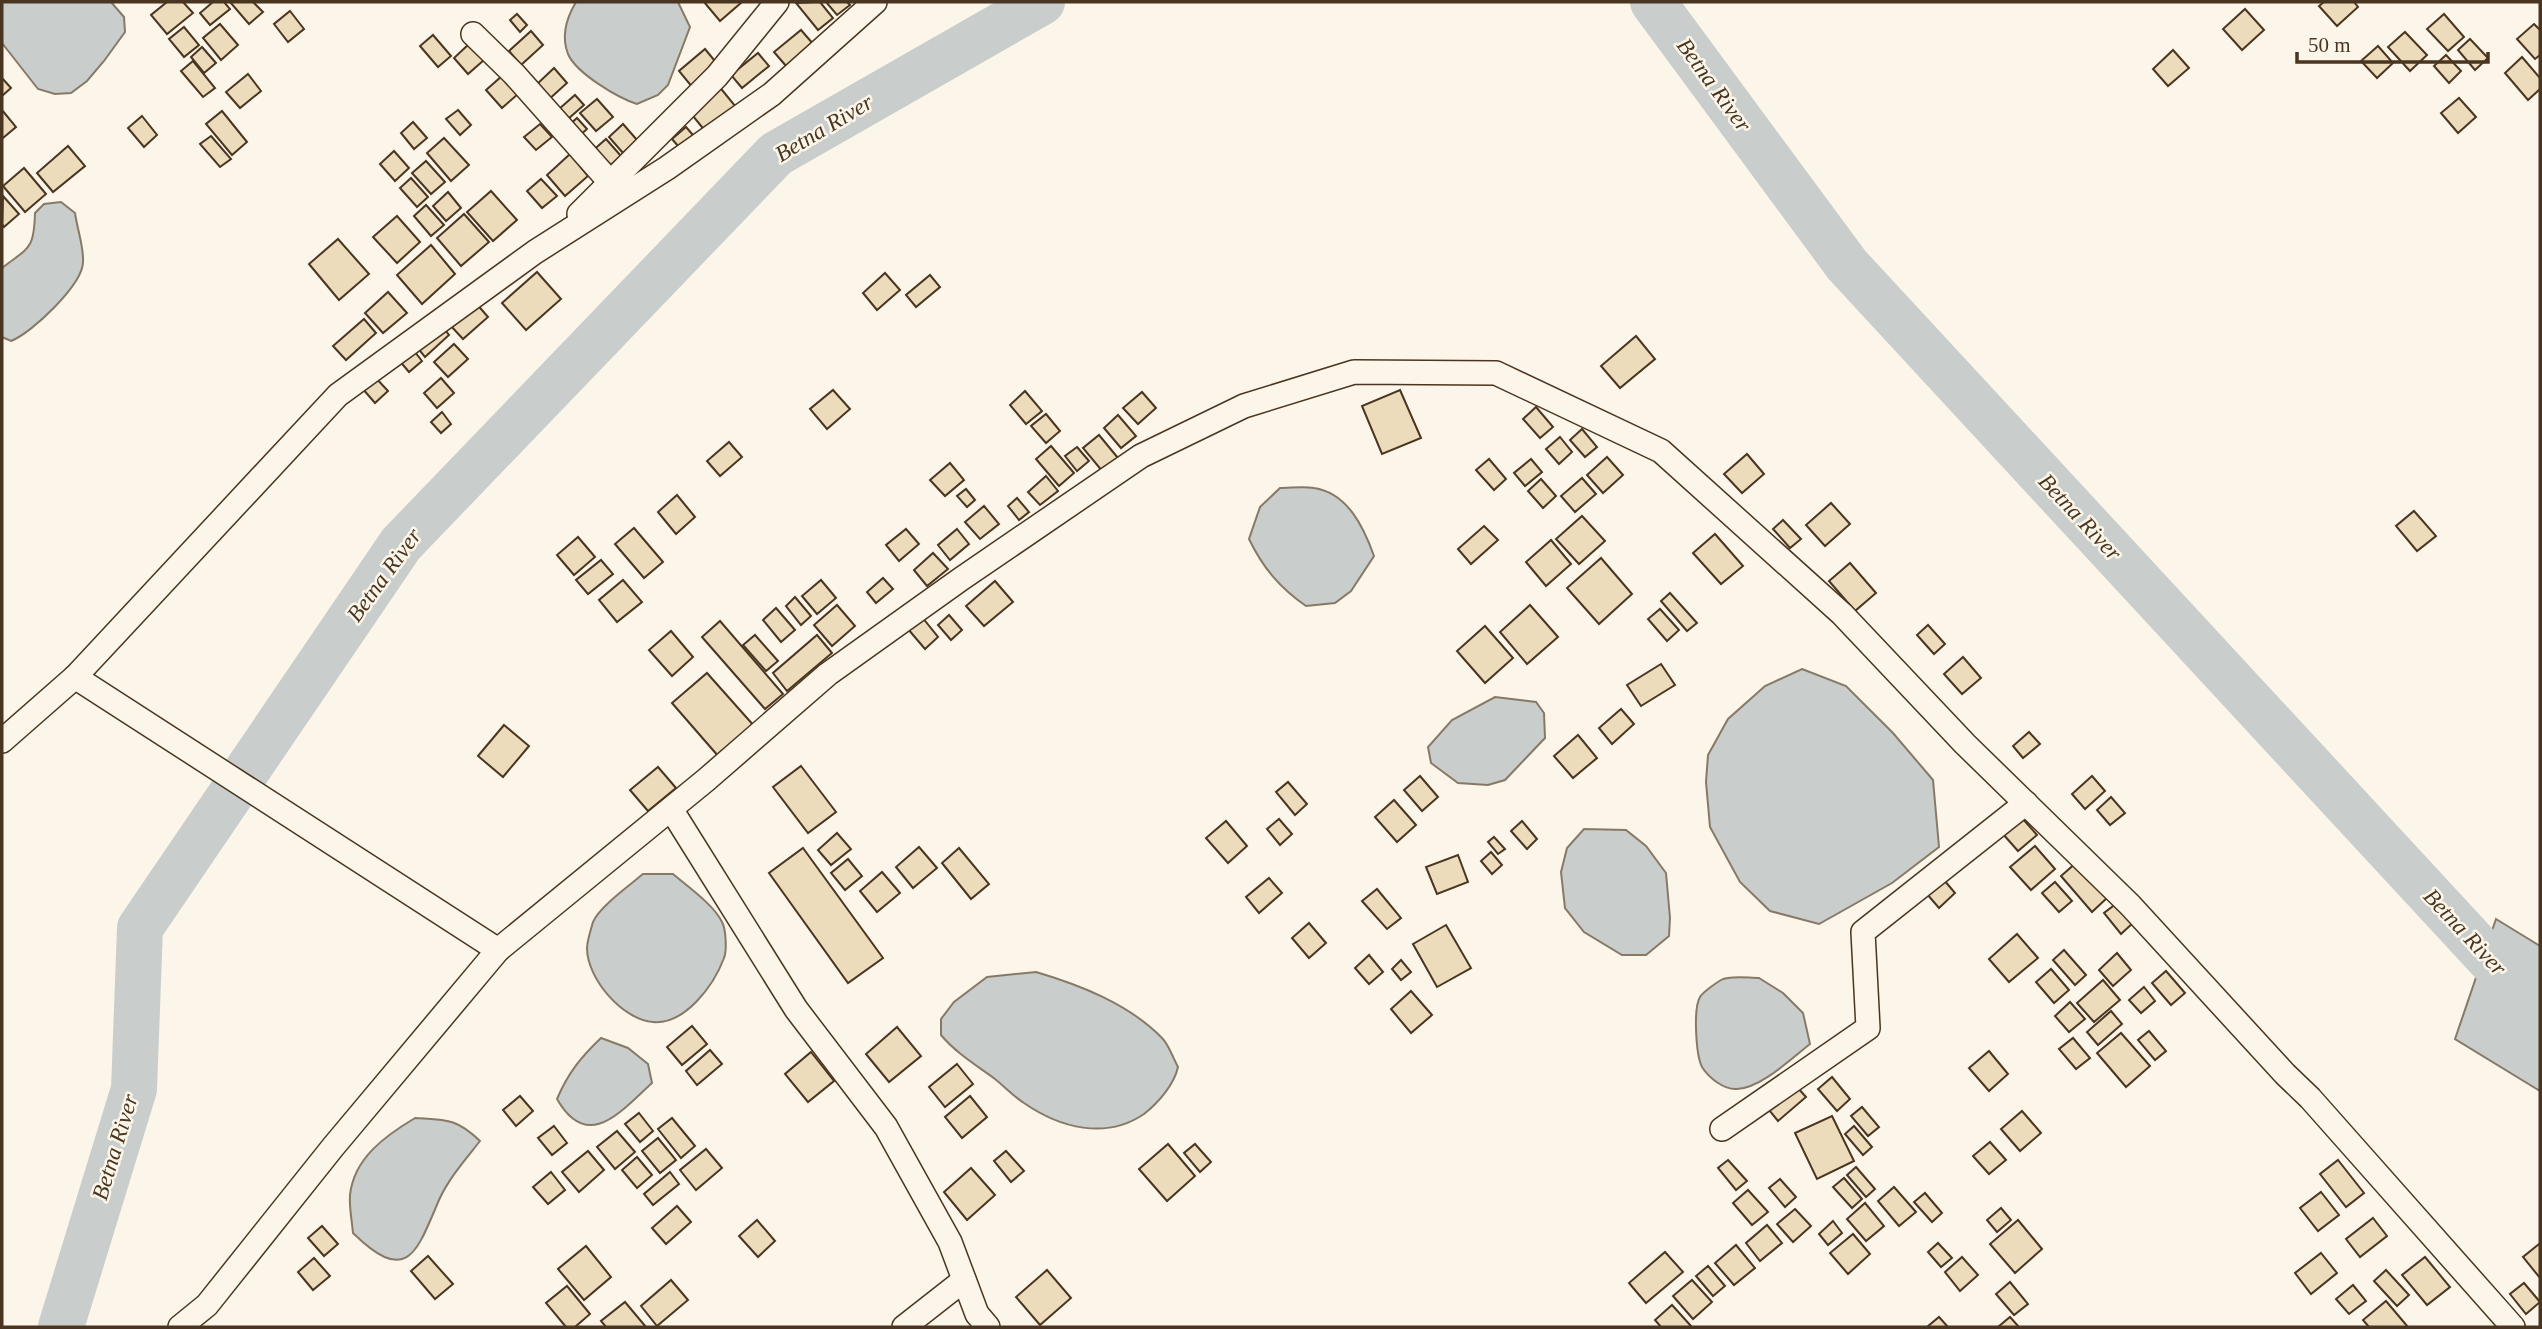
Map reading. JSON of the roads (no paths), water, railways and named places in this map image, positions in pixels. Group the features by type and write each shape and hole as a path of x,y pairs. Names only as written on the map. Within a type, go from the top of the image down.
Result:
{"street":[{"path":"535,252 571,222 717,76 777,2"},
{"path":"2,741 75,677 338,395 535,252 667,167 772,94 875,2"},
{"path":"473,34 513,74 610,182"},
{"path":"180,1327 207,1305 333,1147 498,950 671,809 828,674 1141,456 1244,406 1354,372 1496,373 1661,451 1842,614 1965,744 2130,905 2284,1074 2310,1098 2513,1327"},
{"path":"75,677 498,950"},
{"path":"1722,1129 1868,1028 1863,932 2026,803"},
{"path":"671,809 796,1009 886,1127 950,1242 977,1314 988,1327"},
{"path":"904,1327 964,1280"}],"waterway":[{"name":"Betna River","path":"61,1327 134,1089 140,928 401,544 776,154 1042,2"},
{"name":"Betna River","path":"1653,2 1847,265 2505,976 2540,1002"}]}
